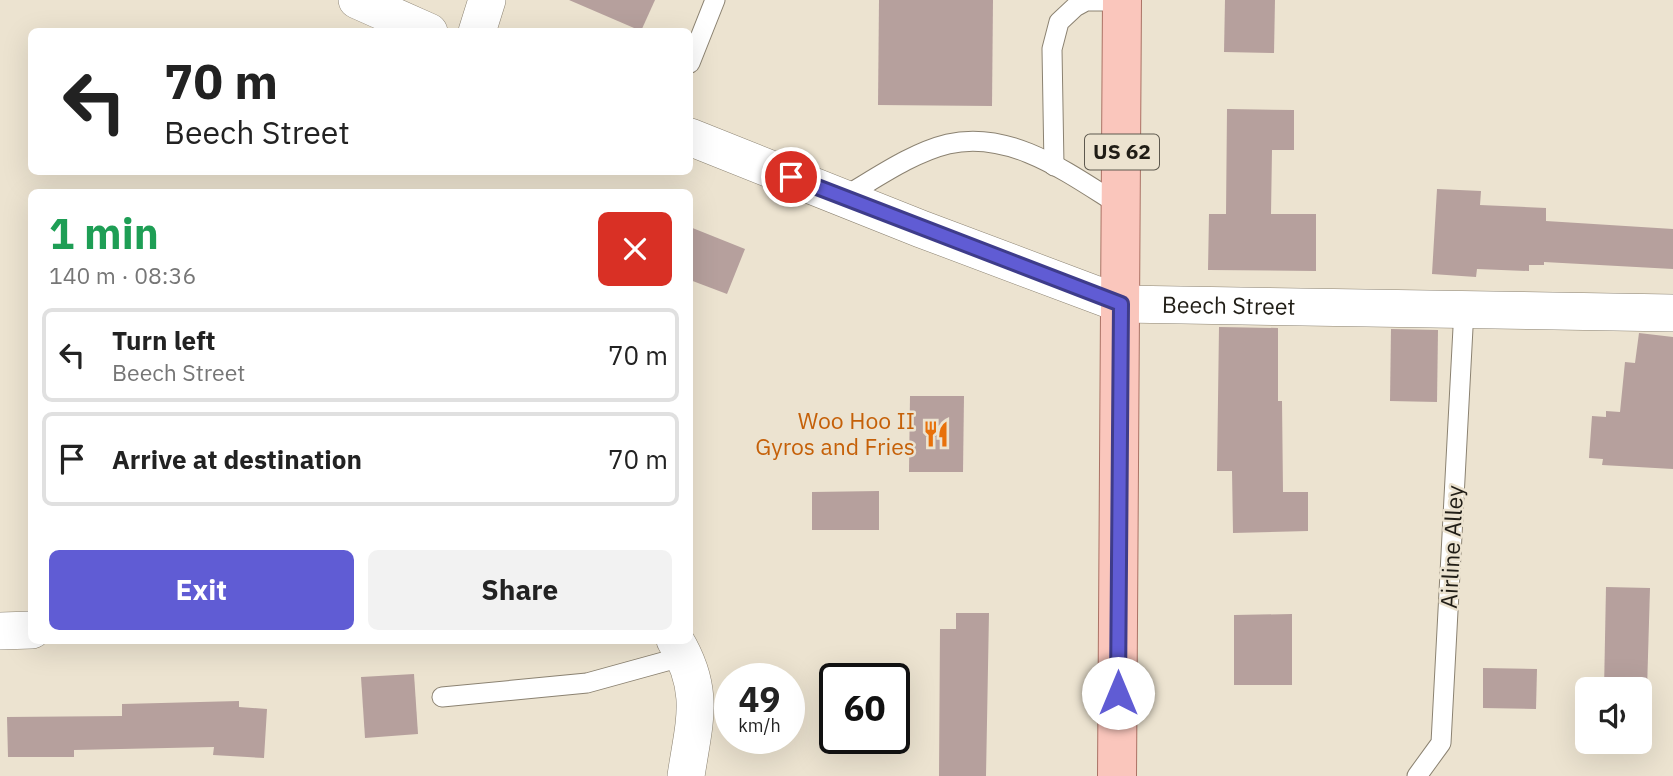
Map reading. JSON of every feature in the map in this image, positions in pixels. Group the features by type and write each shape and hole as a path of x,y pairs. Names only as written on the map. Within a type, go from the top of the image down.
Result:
{"main road":[{"name":"US 62","path":"1118,776 1122,0"}],"street":[{"path":"357,0 420,28"},
{"path":"478,28 487,0"},
{"name":"Beech Street","path":"693,138 1121,304 1673,313"},
{"path":"0,631 28,630"},
{"path":"680,648 697,696 686,776"}],"lane":[{"path":"693,55 715,0"},
{"path":"1054,166 1052,49 1059,22 1086,1 1122,0"},
{"path":"842,198 913,158 949,144 999,142 1054,166 1121,206"},
{"name":"Airline Alley","path":"1417,776 1441,743 1464,309"},
{"path":"442,697 587,684 680,648"}],"building":[{"path":"569,0 655,0 642,28 634,28"},
{"path":"879,0 993,0 992,106 878,105"},
{"path":"1225,0 1275,0 1274,53 1224,52"},
{"path":"1227,109 1294,110 1294,150 1272,150 1271,214 1316,214 1316,271 1208,270 1209,214 1226,214"},
{"path":"1437,189 1481,191 1480,205 1546,208 1546,221 1673,229 1673,269 1544,262 1544,265 1529,265 1529,271 1477,269 1476,277 1432,274"},
{"path":"693,228 745,249 727,294 693,281"},
{"path":"1219,327 1278,328 1278,401 1282,401 1283,492 1308,492 1308,531 1233,533 1232,471 1217,471"},
{"path":"1391,329 1438,330 1437,402 1390,401"},
{"path":"1639,333 1673,337 1673,469 1602,465 1603,459 1589,458 1592,416 1606,417 1606,411 1620,412 1625,362 1635,363"},
{"name":"Woo Hoo II Gyros and Fries","path":"910,396 964,396 963,472 909,472"},
{"path":"879,491 879,530 812,530 812,492"},
{"path":"1606,587 1650,588 1647,677 1604,677"},
{"path":"956,613 989,613 986,776 939,776 940,629 956,629"},
{"path":"1292,614 1292,685 1234,685 1234,615"},
{"path":"1483,668 1537,669 1536,709 1483,708"},
{"path":"414,674 418,734 365,738 361,677"},
{"path":"239,701 239,707 267,709 264,758 213,755 214,747 74,750 74,757 8,757 7,717 122,716 122,704"}],"place":[{"name":"Woo Hoo II Gyros and Fries","path":"936,434"}],"route":[{"path":"791,177 1121,304 1118,693"}]}
